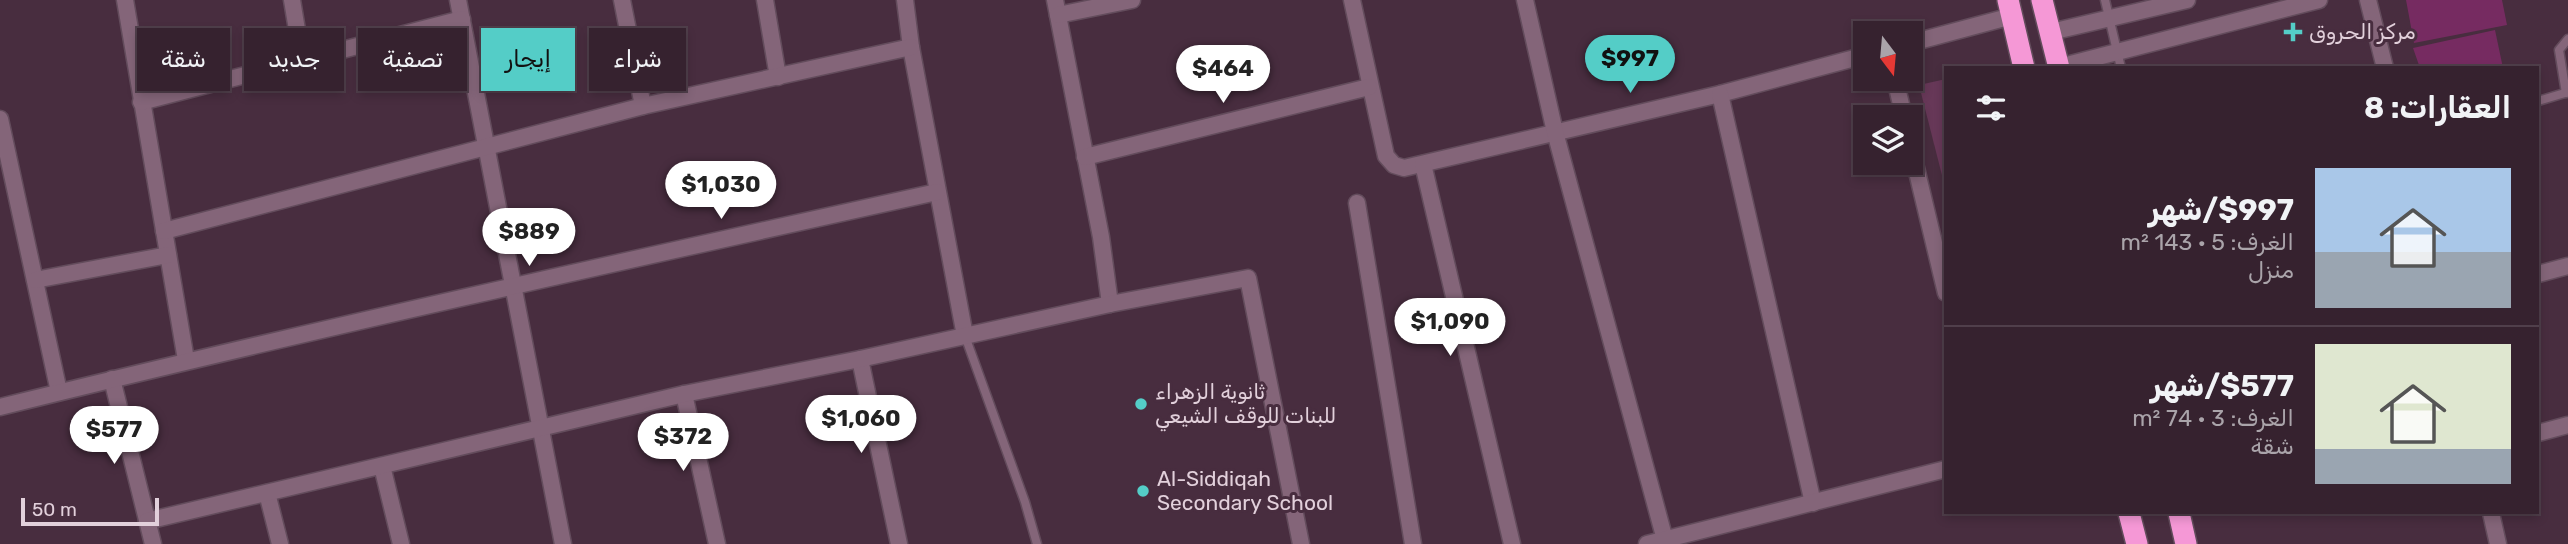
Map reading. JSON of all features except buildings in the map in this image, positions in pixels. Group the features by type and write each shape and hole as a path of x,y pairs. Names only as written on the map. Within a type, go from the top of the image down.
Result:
{"highway":[{"path":"2042,0 2059,66"},
{"path":"2010,8 2024,66"},
{"path":"2129,514 2137,544"},
{"path":"2179,514 2186,544"}],"street":[{"path":"125,0 186,360"},
{"path":"292,0 297,28"},
{"path":"458,0 563,544"},
{"path":"622,0 643,106"},
{"path":"765,0 778,77"},
{"path":"905,0 911,47 965,336"},
{"path":"1110,304 1101,237 1056,8 1132,0"},
{"path":"1352,0 1384,151 1389,161 1404,168 1720,94 1853,58"},
{"path":"1525,0 1555,132 1665,540"},
{"path":"2051,32 2187,0"},
{"path":"2066,66 2319,0"},
{"path":"2368,0 2384,66"},
{"path":"1923,39 2010,8"},
{"path":"344,49 462,19"},
{"path":"164,231 643,106 911,47"},
{"path":"141,102 244,75"},
{"path":"1085,157 1369,87"},
{"path":"1720,94 1813,503"},
{"path":"0,119 58,392"},
{"path":"1423,164 1513,544"},
{"path":"1918,175 1944,285"},
{"path":"0,407 186,360 937,192"},
{"path":"1357,202 1413,544"},
{"path":"35,280 168,255"},
{"path":"2539,274 2568,266"},
{"path":"147,521 684,394 860,359 1110,304 1248,278 1301,544"},
{"path":"860,359 899,544"},
{"path":"112,379 153,544"},
{"path":"684,394 717,544"},
{"path":"2539,433 2568,425"},
{"path":"382,466 401,544"},
{"path":"1647,544 1709,537 1813,503 1944,470"},
{"path":"267,493 280,544"},
{"path":"2491,514 2498,544"}],"lane":[{"path":"2105,0 2121,66"},
{"path":"2539,101 2567,93 2558,50 2568,39"},
{"path":"965,336 1025,502 1037,544"}],"shaded area":[{"path":"1944,79 1944,183 1921,91 1923,91 1923,84"}],"place":[{"name":"مركز الحروق","path":"2293,32"},
{"name":"ثانوية الزهراء للبنات للوقف الشيعي","path":"1141,404"},
{"name":"Al-Siddiqah Secondary School","path":"1143,491"}]}
